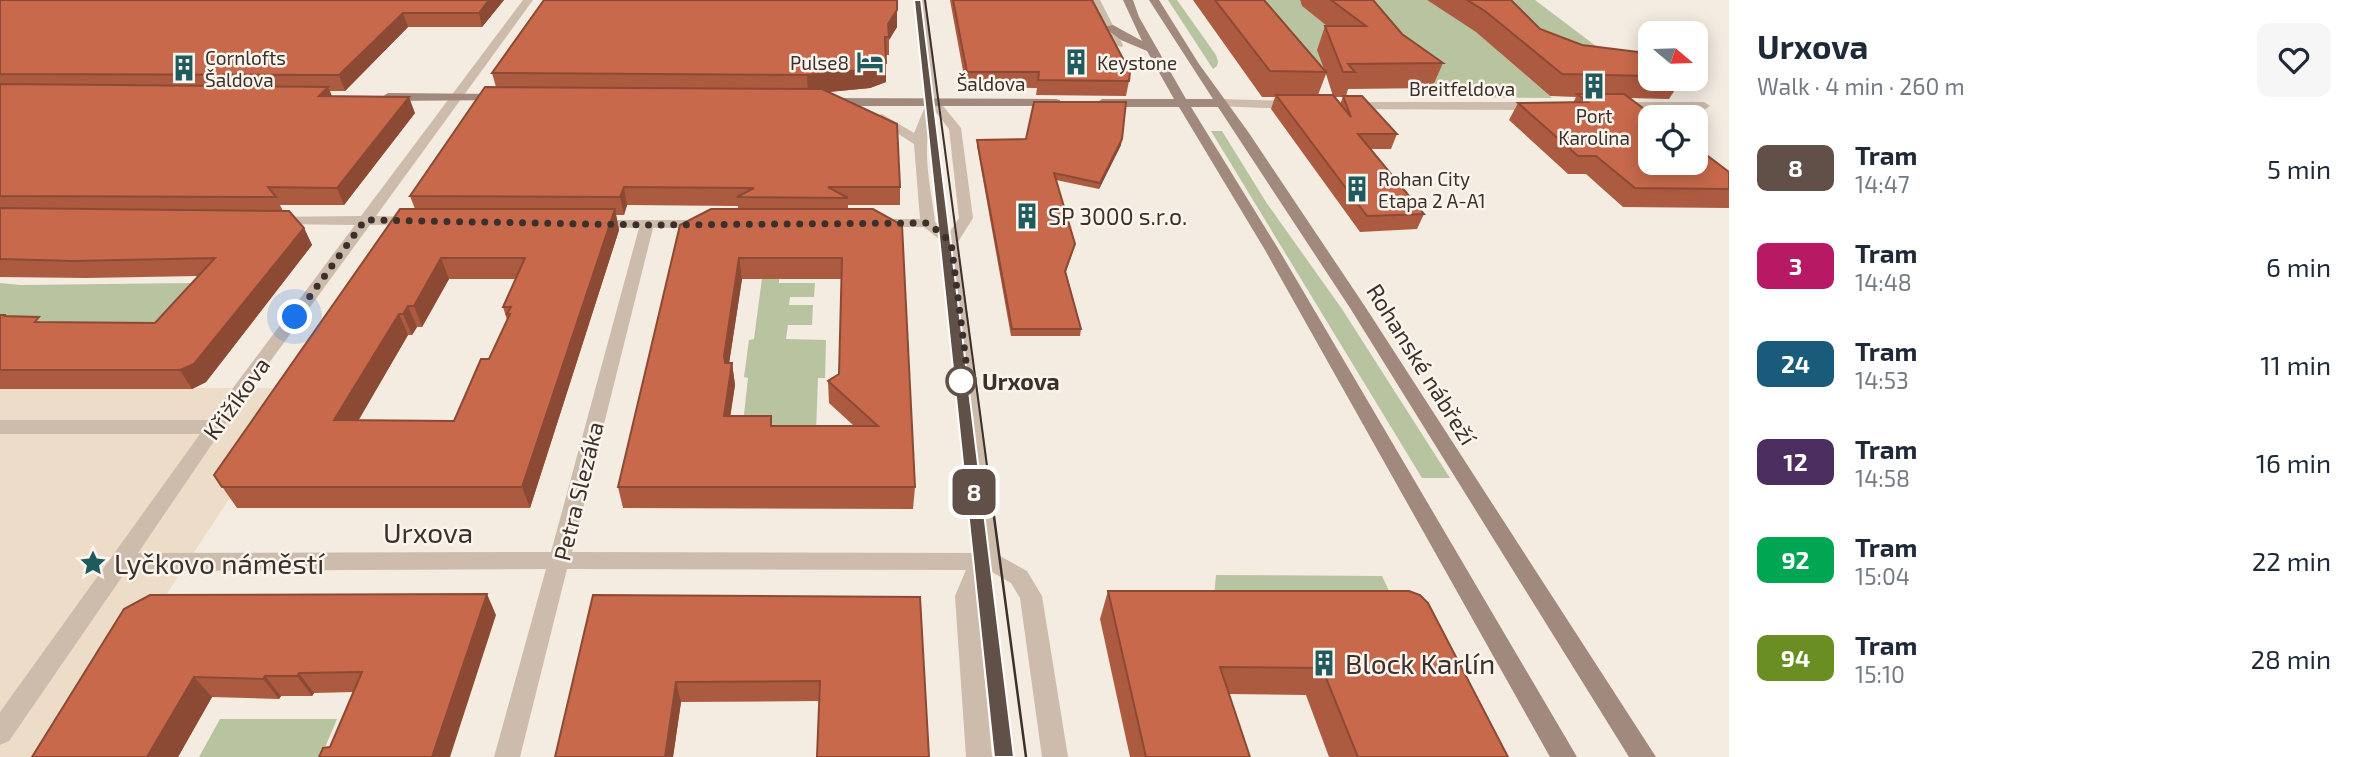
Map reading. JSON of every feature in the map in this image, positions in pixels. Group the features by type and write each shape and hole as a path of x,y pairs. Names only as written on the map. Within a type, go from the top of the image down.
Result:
{"main road":[{"path":"1128,0 1183,103 1279,261 1564,757"},
{"name":"Rohanské nábřeží","path":"1154,0 1358,308 1643,757"},
{"path":"1109,27 1125,38 1152,49"},
{"path":"375,97 516,98"},
{"name":"Šaldova","path":"818,102 1221,103"}],"street":[{"name":"Křižíkova","path":"0,733 215,427 528,0"},
{"path":"921,0 933,102 921,127 920,143 928,223"},
{"path":"1095,0 1118,45"},
{"name":"Šaldova","path":"846,102 895,125 920,143"},
{"path":"933,102 956,128 966,218 951,242 990,561"},
{"path":"1221,103 1311,105"},
{"name":"Breitfeldova","path":"1333,106 1552,106"},
{"path":"1605,106 1638,106"},
{"path":"265,220 435,221"},
{"path":"863,223 928,223 951,242"},
{"path":"581,224 715,224"},
{"name":"Petra Slezáka","path":"507,757 647,225"},
{"path":"0,427 215,427"},
{"name":"Urxova","path":"119,562 561,559 990,561"},
{"path":"979,757 966,596 972,578 990,561"},
{"path":"990,561 1019,577 1031,596 1055,757"}],"green space":[{"path":"1168,0 1177,0 1216,55 1217,66 1213,69"},
{"path":"1253,0 1300,0 1302,6 1368,58 1320,74"},
{"path":"1346,0 1427,0 1499,46 1498,51 1552,98 1457,97 1447,88 1432,85 1404,68 1378,41"},
{"path":"1468,0 1535,0 1633,74"},
{"path":"1211,131 1222,131 1266,202 1342,309 1450,478 1422,478"},
{"path":"762,278 779,279 779,283 815,283 814,297 790,297 789,305 813,305 812,325 788,325 786,339 826,340 825,378 818,378 816,432 742,432 748,378 744,377 749,340 754,339"},
{"path":"0,283 194,283 150,331 0,322"},
{"path":"1216,575 1382,576 1392,597 1214,597"},
{"path":"220,719 337,719 321,757 199,757"}],"shaded area":[{"name":"Lyčkovo náměstí","path":"0,388 302,388 143,630 67,757 0,757"}],"building":[{"path":"0,0 489,0 479,13 403,13 339,75 0,74"},
{"path":"544,0 897,0 897,10 888,24 889,37 885,37 886,63 871,69 807,75 492,73"},
{"path":"953,0 1092,0 1130,72 1129,81 1038,80 1039,72 967,72"},
{"path":"1215,0 1264,0 1326,72 1270,71"},
{"path":"1331,0 1373,0 1402,34 1443,63 1348,64 1355,72 1343,72 1325,26 1366,26"},
{"path":"1467,0 1511,0 1540,29 1582,45 1638,52 1638,76 1562,74 1485,11"},
{"path":"0,84 328,87 319,96 409,97 337,188 268,187 276,197 0,196"},
{"path":"485,87 822,89 897,124 900,187 828,187 848,198 737,197 754,188 624,187 620,197 410,196"},
{"path":"1577,94 1624,94 1639,105 1638,175 1708,175 1708,156 1729,172 1729,189 1635,188 1596,156 1578,156 1518,103 1588,102"},
{"path":"1276,95 1333,95 1351,117 1343,96 1362,96 1397,134 1358,134 1424,214 1367,216"},
{"name":"SP 3000 s.r.o.","path":"1034,102 1126,102 1122,139 1100,183 1054,173 1075,244 1065,271 1081,329 1012,329 977,140 1026,139"},
{"path":"0,208 289,211 304,228 194,364 180,370 0,370 0,315 39,317 35,322 155,323 215,258 74,261 0,259"},
{"path":"400,209 615,209 522,487 222,487 214,475","holes":["441,258 525,258 503,307 511,307 507,314 510,314 489,359 481,359 454,421 334,420 399,314 403,314 408,306 414,306"]},
{"path":"711,209 873,209 902,225 915,487 618,487 680,225","holes":["739,258 842,258 839,374 828,381 878,426 771,426 771,416 724,416 732,363 725,363 724,356"]},
{"path":"1108,591 1409,591 1420,595 1428,603 1508,757 1358,757 1322,668 1220,667 1250,757 1146,757"},
{"path":"487,594 432,757 319,757 323,748 330,747 362,672 299,673 297,676 265,676 263,679 194,677 147,757 32,757 124,609 150,595"},
{"path":"593,595 920,597 929,757 817,757 820,681 676,682 665,757 555,757"}],"tram line":[{"name":"8","path":"917,0 1004,757"},
{"path":"925,0 991,496"},
{"path":"938,174 974,496"},
{"path":"974,494 1004,757"},
{"path":"991,494 1026,757"}],"place":[{"name":"Pulse8","path":"870,62"},
{"name":"Keystone","path":"1076,62"},
{"name":"Cornlofts Šaldova","path":"184,68"},
{"name":"Port Karolina","path":"1594,86"},
{"name":"Rohan City Etapa 2 A-A1","path":"1357,189"},
{"name":"SP 3000 s.r.o.","path":"1027,216"},
{"name":"Urxova","path":"961,381"},
{"name":"Lyčkovo náměstí","path":"93,563"},
{"name":"Block Karlín","path":"1324,663"}],"route":[{"path":"295,317 365,220 647,225 928,223 945,234 951,242 967,369 961,381"}]}
